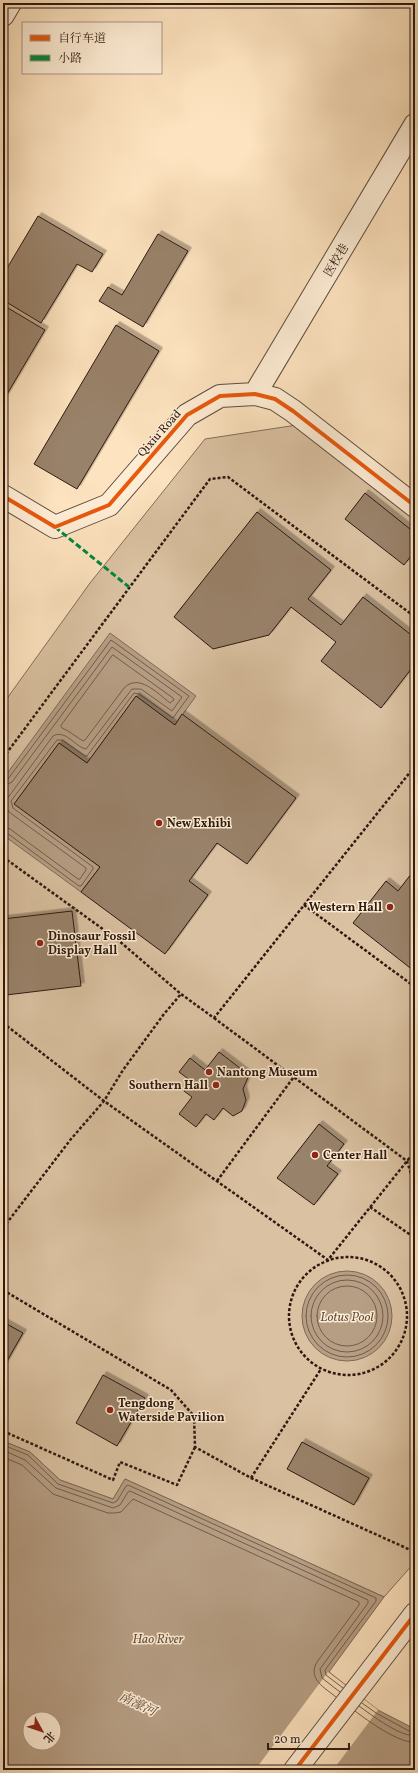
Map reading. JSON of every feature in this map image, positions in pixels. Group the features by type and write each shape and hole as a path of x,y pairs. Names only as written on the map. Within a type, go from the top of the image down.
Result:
{"street":[{"path":"3,15 10,3"},
{"name":"医校巷","path":"255,394 415,124"},
{"name":"Qixiu Road","path":"3,496 55,527 110,504 187,415 220,396 255,394 275,399 293,411 415,506"},
{"path":"295,1770 415,1614"}],"path":[{"path":"3,758 210,479 228,478 415,617"},
{"path":"214,1018 415,766"},
{"path":"3,857 118,940 181,994 407,1161 415,1187"},
{"path":"304,905 415,987"},
{"path":"3,1228 71,1139 104,1101 123,1070 164,1014 181,994"},
{"path":"3,1023 104,1101 328,1260 348,1257 367,1259 384,1269 398,1283 406,1301 408,1320 403,1339 393,1356 377,1368 359,1375 339,1375 321,1369 305,1357 294,1341 289,1322 290,1302 298,1284 311,1270 328,1260 415,1151"},
{"path":"217,1181 293,1078"},
{"path":"370,1207 415,1238"},
{"path":"3,1290 171,1390 194,1416 195,1447 177,1486 120,1462 113,1480 3,1431"},
{"path":"251,1478 321,1369"},
{"path":"195,1447 251,1478 415,1552"}],"shaded area":[{"name":"Nantong Museum","path":"297,425 415,515 415,1562 384,1597 125,1479 113,1499 60,1480 30,1452 3,1441 3,704 90,583 205,439"}],"water":[{"path":"110,633 196,696 175,725 136,697 87,763 59,743 15,804 100,867 81,892 3,835 3,779"},
{"name":"Lotus Pool","path":"347,1271 364,1275 379,1284 388,1299 392,1316 388,1333 379,1348 364,1357 347,1361 330,1357 315,1348 306,1333 302,1316 306,1299 315,1284 330,1275"},
{"name":"Hao River","path":"3,1441 30,1452 60,1480 113,1499 125,1479 384,1597 329,1672 378,1710 411,1727 415,1722 415,1770 3,1770"}],"pier":[{"path":"328,1672 378,1710 333,1770 255,1770"}],"building":[{"path":"38,216 103,254 92,272 77,264 41,323 3,300 3,275"},
{"path":"158,234 188,251 143,327 99,301 108,287 122,295"},
{"path":"3,305 45,330 3,401"},
{"path":"116,325 159,351 77,489 34,464"},
{"path":"365,493 415,533 415,551 404,565 345,519"},
{"path":"257,512 331,570 308,599 341,625 363,597 415,638 415,664 381,708 321,661 336,642 291,607 269,635 213,649 174,617"},
{"name":"New Exhibi","path":"136,696 175,725 182,714 296,798 247,864 217,843 189,881 208,895 165,954 81,892 100,867 14,804 59,743 87,763"},
{"name":"Western Hall","path":"415,869 414,971 353,923 386,881 398,891"},
{"name":"Dinosaur Fossil Display Hall","path":"72,911 81,986 6,995 3,967 3,919"},
{"name":"Southern Hall","path":"219,1052 249,1075 243,1089 246,1100 242,1111 233,1116 223,1108 214,1120 206,1114 196,1127 179,1114 192,1097 184,1091 191,1081 179,1072 190,1058 205,1070"},
{"name":"Center Hall","path":"319,1124 344,1144 327,1166 338,1174 314,1205 277,1178"},
{"path":"3,1322 23,1333 3,1368"},
{"name":"Tengdong Waterside Pavilion","path":"103,1375 145,1398 117,1446 76,1423"},
{"path":"302,1442 369,1478 354,1505 287,1469"}],"marked path":[{"path":"55,527 129,587"}],"cycle path":[{"path":"3,496 55,527 109,505 187,415 220,396 255,394 275,399 293,411 415,506"},
{"path":"295,1770 415,1614"}],"place":[{"name":"New Exhibi","path":"159,823"},
{"name":"Western Hall","path":"390,907"},
{"name":"Dinosaur Fossil Display Hall","path":"40,943"},
{"name":"Nantong Museum","path":"209,1072"},
{"name":"Southern Hall","path":"216,1085"},
{"name":"Center Hall","path":"315,1155"},
{"name":"Tengdong Waterside Pavilion","path":"110,1410"}],"water label":[{"name":"南濠河","path":"138,1703"}]}
